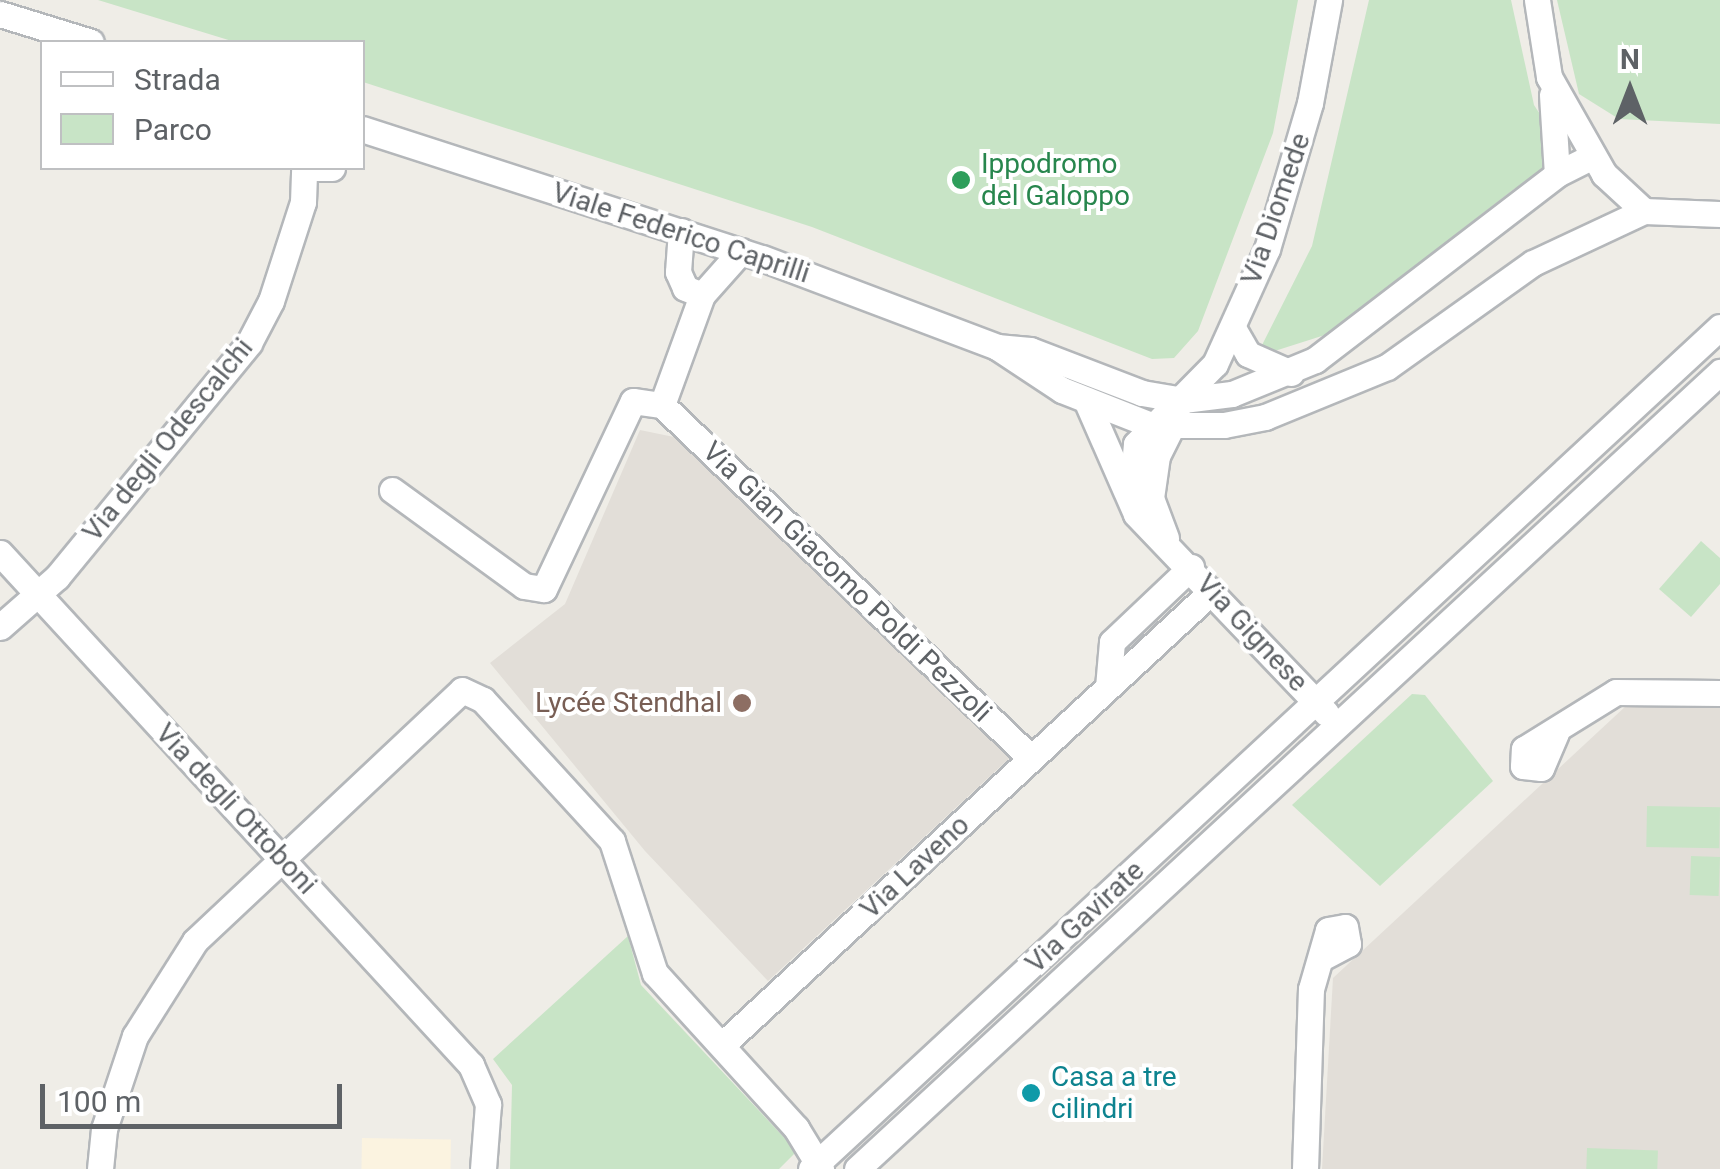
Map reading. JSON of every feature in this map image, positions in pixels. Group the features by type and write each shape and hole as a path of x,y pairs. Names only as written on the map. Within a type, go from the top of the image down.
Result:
{"street":[{"name":"Via Diomede","path":"1183,400 1215,364 1233,328 1291,177 1328,0"},
{"path":"1537,0 1549,77 1557,174"},
{"path":"0,14 84,40"},
{"path":"1549,77 1593,156 1644,211 1720,214"},
{"name":"Viale Federico Caprilli","path":"365,130 681,230 997,347 1030,350 1142,393 1183,400 1232,394 1290,373 1344,339 1557,174 1593,156"},
{"name":"Via degli Odescalchi","path":"0,628 38,594 249,343 271,301 303,202 304,170"},
{"name":"Viale Federico Caprilli","path":"997,347 1018,366 1086,400 1162,426 1265,417 1360,382 1532,263 1582,234 1644,211"},
{"path":"681,230 678,272 685,288 702,295"},
{"path":"392,490 524,586 544,589 633,401 662,405 702,295 741,251"},
{"name":"Via Gavirate","path":"816,1167 1348,667 1720,327"},
{"path":"1233,328 1248,354 1290,373"},
{"name":"Via Gavirate","path":"858,1169 1278,776 1720,372"},
{"name":"Via Gignese","path":"1086,400 1149,530 1168,542 1336,724"},
{"path":"1130,497 1136,444 1162,426 1183,400"},
{"name":"Via Gian Giacomo Poldi Pezzoli","path":"662,405 1031,758"},
{"name":"Via Gignese","path":"1162,426 1151,498 1168,542"},
{"name":"Via degli Ottoboni","path":"0,554 472,1065 488,1104 483,1169"},
{"path":"1108,687 1112,642 1191,567"},
{"name":"Via Laveno","path":"722,1045 1212,591"},
{"path":"1348,667 1374,688"},
{"path":"100,1169 119,1078 168,978 194,942 462,690 482,700 612,841 656,973 722,1045 816,1167"},
{"path":"1556,734 1616,692 1720,692"},
{"path":"1260,753 1278,776"},
{"path":"1305,1169 1311,989 1322,958"}],"shaded area":[{"name":"Lycée Stendhal","path":"640,430 674,437 1013,755 768,981 645,851 490,663 565,604"},
{"path":"1627,705 1720,707 1720,1169 1322,1169 1333,978"},
{"path":"362,1138 451,1140 450,1169 361,1169"}],"green space":[{"name":"Ippodromo del Galoppo","path":"98,0 1298,0 1273,133 1198,331 1174,358 1152,359 812,227 365,83 365,40 228,40"},
{"path":"1369,0 1511,0 1534,105 1569,159 1514,189 1328,334 1256,357 1312,246"},
{"path":"1557,0 1720,0 1720,124 1619,119 1579,94"},
{"path":"1701,541 1720,558 1720,584 1691,617 1659,589"},
{"path":"1412,694 1425,695 1493,781 1380,886 1292,805"},
{"path":"1647,806 1720,807 1719,848 1646,847"},
{"path":"1691,856 1720,857 1719,896 1690,895"},
{"path":"628,936 641,985 793,1147 794,1154 779,1169 510,1169 512,1085 493,1059"},
{"path":"1587,1148 1658,1150 1657,1169 1586,1169"}],"place":[{"name":"Ippodromo del Galoppo","path":"961,180"},
{"name":"Lycée Stendhal","path":"742,703"},
{"name":"Casa a tre cilindri","path":"1031,1093"}]}
